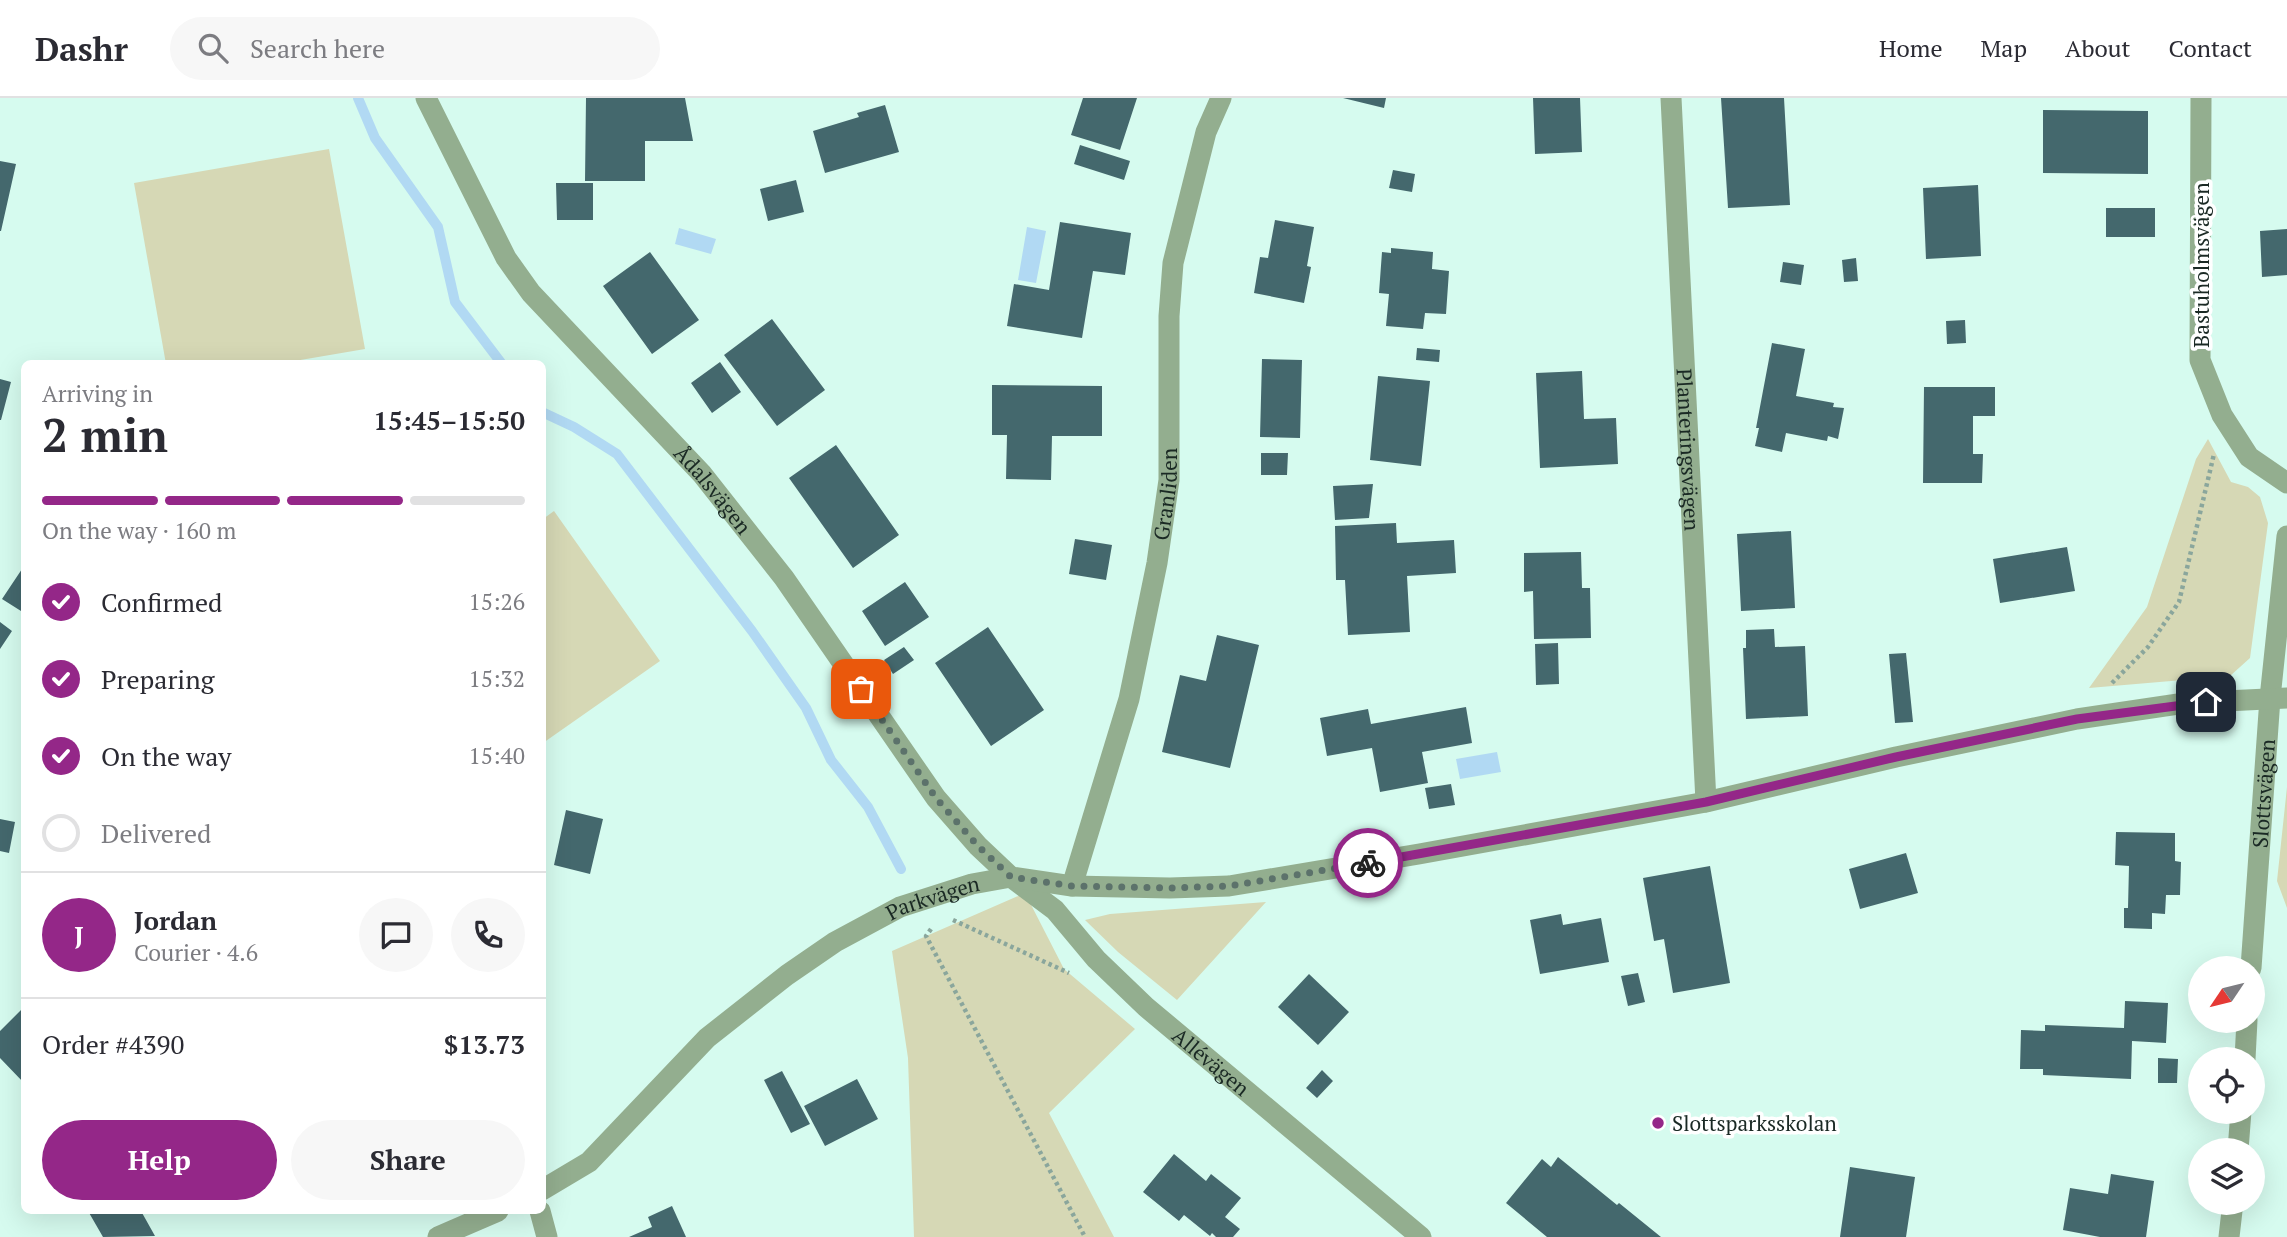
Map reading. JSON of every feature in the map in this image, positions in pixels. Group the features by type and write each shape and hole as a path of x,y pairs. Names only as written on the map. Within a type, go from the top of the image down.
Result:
{"street":[{"name":"Ådalsvägen","path":"426,98 506,258 531,293 702,474 784,578 936,798 978,846 1011,877"},
{"name":"Granliden","path":"1072,886 1129,699 1157,563 1169,480 1169,316 1173,263 1206,132 1222,98"},
{"name":"Planteringsvägen","path":"1671,98 1706,802"},
{"name":"Bastuholmsvägen","path":"2201,98 2200,360 2222,415 2249,457 2287,483"},
{"name":"Slottsvägen","path":"2252,956 2278,698 2287,536"},
{"name":"Parkvägen","path":"546,1188 589,1163 707,1038 787,975 835,942 900,907 972,884 1011,877 1072,886 1229,886 1706,802 1896,757 2077,719 2185,703 2278,698"},
{"name":"Allévägen","path":"1011,877 1055,910 1096,959 1146,1007 1421,1237"},
{"path":"438,1237 491,1214"},
{"path":"541,1214 547,1237"},
{"path":"2230,1237 2232,1215"}],"path":[{"path":"2077,719 2148,647 2179,602 2222,415"},
{"path":"951,920 1073,974"},
{"path":"933,925 926,936 1085,1237"}],"green space":[{"path":"329,149 365,349 300,360 165,360 134,183"},
{"path":"2208,439 2231,482 2248,487 2260,497 2268,523 2250,658 2230,676 2089,688 2147,607 2196,459"},
{"path":"554,511 660,661 546,741 546,517"},
{"path":"2287,787 2287,908 2277,881"},
{"path":"1025,893 1064,969 1135,1029 1049,1113 1114,1237 914,1237 908,1058 892,951"},
{"path":"1266,902 1177,1000 1118,952 1085,920 1110,914"}],"water":[{"path":"1027,227 1046,231 1036,283 1018,280"},
{"path":"679,228 716,239 711,254 675,244"},
{"path":"1497,752 1501,772 1460,779 1456,759"}],"building":[{"path":"586,98 685,98 693,141 645,141 645,181 585,181"},
{"path":"1083,98 1137,98 1120,150 1071,135"},
{"path":"1343,98 1386,98 1384,108"},
{"path":"1533,98 1580,98 1582,152 1535,154"},
{"path":"1721,98 1784,98 1790,205 1728,208"},
{"path":"885,105 899,152 825,173 813,131 859,117 857,113"},
{"path":"2043,110 2148,111 2148,174 2043,173"},
{"path":"1080,145 1130,161 1124,180 1074,164"},
{"path":"0,161 16,164 1,231 0,231"},
{"path":"1393,170 1415,174 1412,192 1389,188"},
{"path":"796,180 804,212 768,221 760,189"},
{"path":"556,183 593,183 593,220 557,220"},
{"path":"1978,185 1981,256 1926,259 1923,188"},
{"path":"2106,208 2155,208 2155,237 2106,237"},
{"path":"1275,220 1314,227 1307,266 1311,267 1304,303 1254,293 1260,257 1268,258"},
{"path":"1060,222 1131,233 1125,275 1093,271 1082,338 1007,326 1014,284 1049,290"},
{"path":"2287,229 2287,275 2262,277 2260,231"},
{"path":"1391,248 1433,252 1432,269 1449,271 1446,314 1425,313 1423,329 1386,326 1389,294 1379,293 1382,252 1391,253"},
{"path":"650,252 699,320 652,354 603,286"},
{"path":"1856,258 1858,281 1844,282 1842,260"},
{"path":"1783,262 1804,265 1801,285 1780,282"},
{"path":"772,319 825,390 777,426 724,355"},
{"path":"1965,320 1966,343 1947,344 1946,321"},
{"path":"1772,343 1805,349 1796,396 1834,403 1833,407 1844,408 1838,439 1828,436 1827,441 1786,433 1782,452 1755,446"},
{"path":"1417,348 1440,350 1439,362 1416,360"},
{"path":"1262,359 1302,360 1300,438 1260,437"},
{"path":"720,362 741,392 712,413 691,383"},
{"path":"1582,371 1584,419 1616,418 1618,464 1540,468 1536,373"},
{"path":"1378,376 1430,381 1421,466 1370,460"},
{"path":"0,379 11,382 1,420 0,420"},
{"path":"992,385 1102,386 1102,436 1052,436 1051,480 1006,479 1007,435 992,435"},
{"path":"1924,387 1995,387 1995,416 1973,416 1973,454 1983,454 1982,483 1923,483"},
{"path":"836,445 899,535 853,568 789,478"},
{"path":"1261,453 1288,453 1287,475 1261,475"},
{"path":"1373,484 1369,518 1335,520 1333,486"},
{"path":"1396,523 1397,543 1454,540 1456,573 1407,576 1410,632 1348,635 1345,580 1336,580 1335,526"},
{"path":"1791,531 1795,608 1741,611 1737,534"},
{"path":"1075,539 1112,545 1106,580 1069,574"},
{"path":"2067,547 2075,591 2000,603 1993,559"},
{"path":"1581,552 1582,588 1590,588 1591,638 1534,639 1533,591 1524,592 1524,553"},
{"path":"21,570 21,611 2,599"},
{"path":"905,582 929,617 885,646 862,611"},
{"path":"0,622 12,631 0,649"},
{"path":"988,627 1044,710 991,746 935,663"},
{"path":"1774,629 1775,647 1805,646 1808,716 1746,719 1743,648 1746,648 1746,630"},
{"path":"1217,635 1259,645 1230,768 1162,752 1180,675 1206,681"},
{"path":"1558,643 1559,684 1536,685 1535,644"},
{"path":"904,647 914,660 893,674 884,660"},
{"path":"1906,653 1913,722 1895,723 1889,654"},
{"path":"1466,707 1472,743 1422,752 1428,783 1380,792 1372,748 1327,756 1320,718 1368,709 1371,724"},
{"path":"1451,784 1455,805 1429,809 1425,788"},
{"path":"566,810 603,819 590,874 554,865"},
{"path":"0,819 15,822 9,853 0,851"},
{"path":"2116,832 2175,833 2175,861 2181,862 2180,895 2166,895 2165,914 2152,913 2152,929 2124,928 2124,908 2128,908 2129,866 2115,865"},
{"path":"1906,853 1918,893 1860,909 1849,869"},
{"path":"1710,866 1730,983 1673,993 1664,939 1654,941 1643,878"},
{"path":"1561,914 1563,925 1601,918 1609,962 1540,974 1530,920"},
{"path":"1638,973 1645,1002 1628,1006 1621,976"},
{"path":"1309,974 1349,1012 1318,1045 1278,1007"},
{"path":"2125,1001 2168,1003 2166,1043 2132,1041 2131,1079 2043,1075 2043,1069 2020,1069 2021,1030 2045,1031 2045,1025 2124,1028"},
{"path":"21,1010 21,1080 0,1058 0,1031"},
{"path":"2158,1058 2178,1059 2177,1083 2158,1083"},
{"path":"1322,1070 1333,1081 1317,1098 1306,1088"},
{"path":"782,1071 810,1124 791,1133 764,1080"},
{"path":"857,1079 878,1119 825,1146 804,1106"},
{"path":"1174,1154 1206,1181 1211,1174 1241,1198 1225,1217 1240,1229 1233,1237 1216,1237 1212,1233 1210,1236 1184,1215 1179,1221 1143,1192"},
{"path":"1558,1157 1661,1237 1547,1237 1506,1203 1542,1159 1551,1167"},
{"path":"1850,1167 1915,1177 1906,1237 1840,1237"},
{"path":"2111,1174 2154,1181 2146,1237 2100,1237 2063,1230 2070,1188 2108,1194"},
{"path":"672,1206 686,1237 629,1237 652,1227 648,1217"},
{"path":"90,1214 143,1214 155,1236 103,1237"}],"waterway":[{"path":"358,98 375,138 438,227 455,302 499,360"},
{"path":"546,414 574,427 617,454 752,631 806,708 831,760 868,807 901,869"}],"way so far":[{"path":"861,689 936,798 978,846 1011,877 1072,886 1229,886 1368,863"}],"place":[{"name":"Slottsparksskolan","path":"1658,1123"}],"route":[{"path":"1368,863 1706,802 1896,757 2077,719 2206,702"}]}
